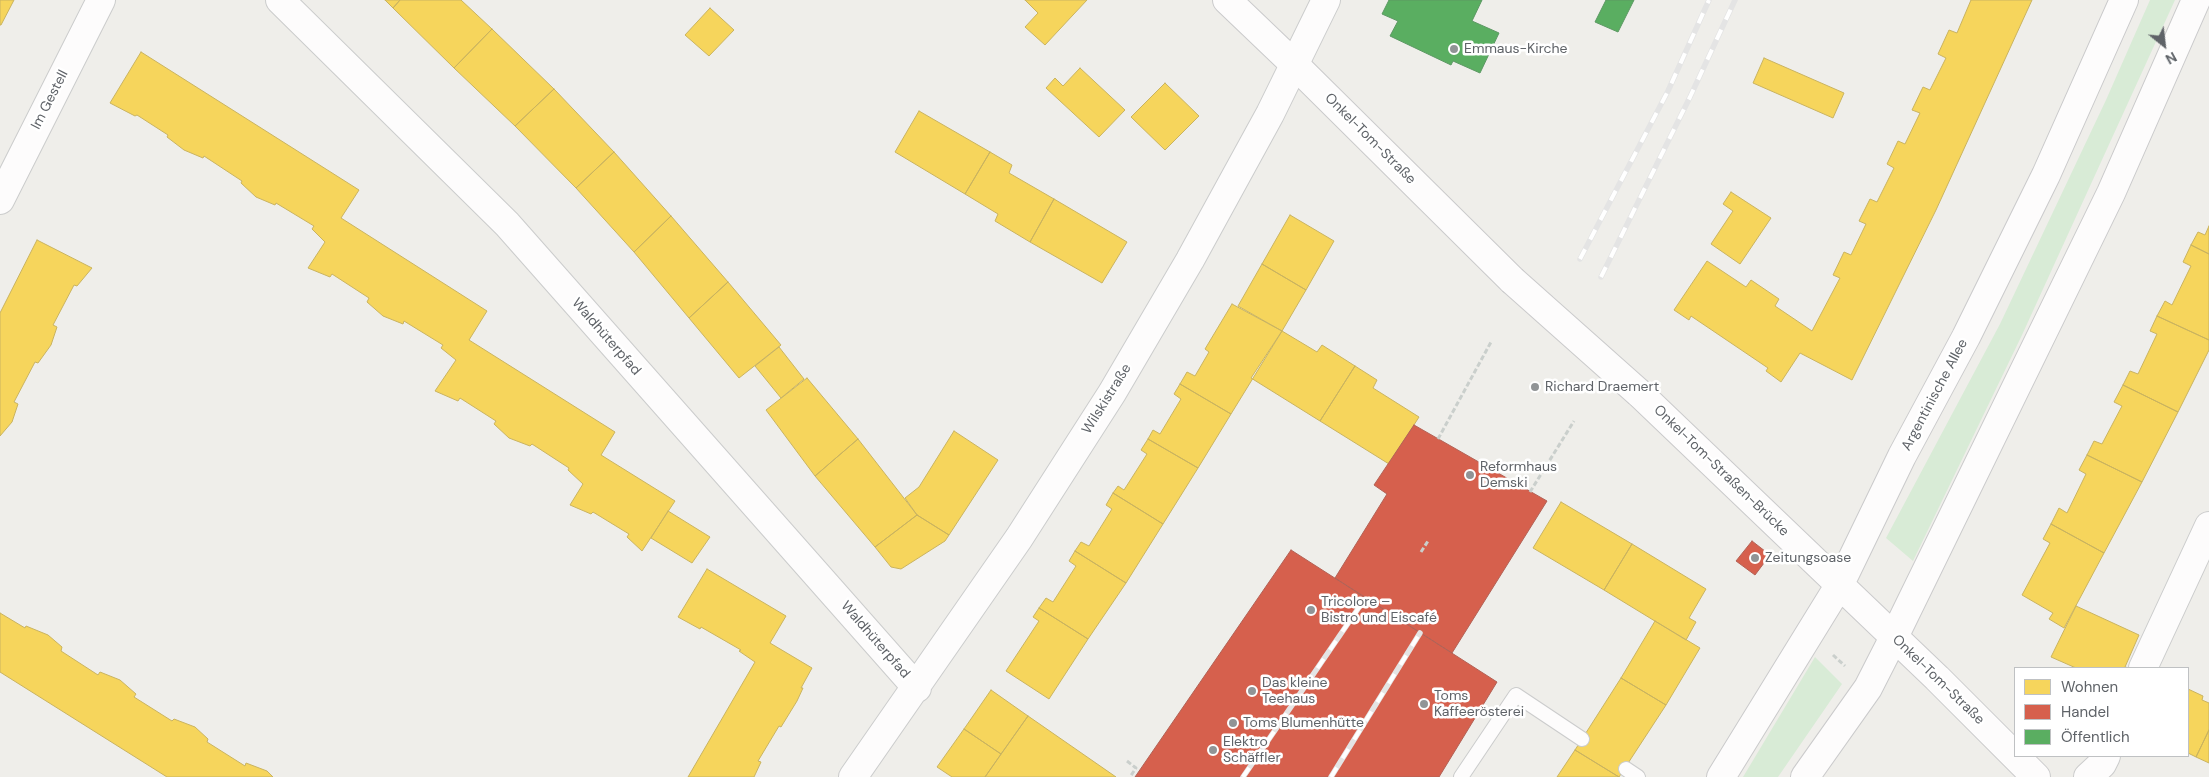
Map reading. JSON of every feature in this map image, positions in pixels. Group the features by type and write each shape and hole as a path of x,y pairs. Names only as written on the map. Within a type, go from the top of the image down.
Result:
{"main road":[{"name":"Im Gestell","path":"0,200 101,0"},
{"name":"Waldhüterpfad","path":"280,0 507,224 917,688"},
{"name":"Onkel-Tom-Straße","path":"1227,0 1295,64 1512,280"},
{"name":"Wilskistraße","path":"853,777 917,688 1019,538 1112,393 1190,260 1295,64 1326,0"},
{"name":"Argentinische Allee","path":"1721,777 1840,584 1902,456 1966,337 2042,184 2124,0"},
{"path":"1805,777 1868,688 1894,637 2110,193 2196,0"},
{"name":"Onkel-Tom-Straßen-Brücke","path":"1512,280 1639,392 1840,584"},
{"path":"2143,667 2209,526"},
{"name":"Onkel-Tom-Straße","path":"1840,584 2014,755"},
{"name":"Onkel-Tom-Straße","path":"2016,757 2036,777"},
{"path":"2088,777 2102,764 2106,757"}],"lane":[{"path":"1461,777 1516,695 1582,739"},
{"path":"1626,768 1638,777"}],"path":[{"path":"1438,439 1491,342"},
{"path":"1530,492 1574,421"},
{"path":"1421,552 1428,541"},
{"path":"1830,652 1851,672"},
{"path":"1127,761 1136,768 1130,777"}],"green space":[{"path":"2150,0 2175,0 2022,335 1913,561 1886,538 2000,324 2106,100"},
{"path":"1815,657 1842,684 1778,777 1743,777"}],"building: Wohnen":[{"path":"0,0 14,0 1,25 0,25"},
{"path":"385,0 400,0 393,8"},
{"path":"400,0 461,0 492,29 454,68 393,8"},
{"path":"1025,0 1087,0 1045,45 1025,27 1038,13"},
{"path":"1971,0 2032,0 1936,210 1852,380 1800,353 1781,382 1766,371 1768,368 1691,316 1689,320 1674,310 1707,261 1746,287 1751,280 1779,299 1775,306 1812,331 1840,278 1833,275 1844,252 1851,255 1866,224 1859,221 1870,199 1877,202 1894,168 1887,164 1898,141 1905,144 1920,113 1912,110 1923,87 1930,90 1946,58 1938,54 1949,30 1957,33"},
{"path":"710,8 734,30 709,56 685,35"},
{"path":"492,29 554,89 515,126 454,68"},
{"path":"141,52 359,190 341,218 487,311 469,340 615,432 601,455 675,501 642,551 627,537 629,534 593,512 591,514 570,505 583,484 568,470 569,468 532,444 530,446 509,438 494,424 496,421 460,398 458,401 435,391 456,360 441,348 443,345 404,321 403,324 383,316 367,302 369,298 332,274 330,277 308,268 325,242 312,229 314,226 276,203 275,205 256,197 241,183 242,181 204,156 203,158 184,150 167,137 168,135 137,115 135,116 110,103"},
{"path":"1764,58 1844,93 1833,118 1753,83"},
{"path":"1080,68 1125,110 1099,137 1046,88 1055,78 1063,86"},
{"path":"1165,83 1199,116 1165,150 1131,117"},
{"path":"554,89 614,152 576,188 515,126"},
{"path":"919,111 990,152 965,194 895,152"},
{"path":"614,152 671,216 634,252 576,188"},
{"path":"990,152 1012,165 1009,173 1054,199 1030,242 995,221 998,214 965,194"},
{"path":"1731,192 1771,218 1740,264 1711,244 1733,211 1723,204"},
{"path":"1054,199 1127,242 1102,283 1030,242"},
{"path":"1290,215 1334,241 1306,290 1262,264"},
{"path":"671,216 728,282 689,318 634,252"},
{"path":"2209,226 2209,254 2191,245 2198,232 2205,235"},
{"path":"37,240 92,268 77,286 74,285 53,325 57,327 51,345 38,363 35,362 14,402 18,404 12,422 0,436 0,313"},
{"path":"2191,245 2209,254 2209,340 2157,316 2165,301 2172,305 2191,266 2183,262"},
{"path":"1262,264 1306,290 1282,331 1238,306"},
{"path":"728,282 781,345 739,378 689,318"},
{"path":"1232,304 1282,331 1231,414 1180,384 1187,372 1195,376 1209,352 1205,349"},
{"path":"2157,316 2209,340 2209,350 2178,412 2123,385 2130,371 2138,374 2157,334 2150,331"},
{"path":"1282,331 1317,352 1322,345 1355,366 1320,421 1251,378"},
{"path":"779,347 804,379 781,398 755,366"},
{"path":"1355,366 1377,380 1373,388 1419,417 1389,464 1320,421"},
{"path":"807,378 858,439 815,476 766,410"},
{"path":"1180,384 1231,414 1198,468 1148,439 1153,430 1160,434 1181,399 1174,394"},
{"path":"2123,385 2178,412 2142,482 2087,455 2094,441 2102,444 2122,406 2114,402"},
{"path":"954,431 998,460 949,535 917,515 905,498 919,487"},
{"path":"858,439 917,515 875,547 815,476"},
{"path":"1148,439 1198,468 1163,524 1113,493 1118,486 1124,490 1147,454 1141,450"},
{"path":"2087,455 2142,482 2104,553 2051,524 2059,508 2067,513 2086,474 2079,470"},
{"path":"1113,493 1163,524 1126,583 1075,551 1081,542 1089,546 1112,509 1106,505"},
{"path":"1561,502 1632,544 1604,590 1533,548"},
{"path":"668,511 710,537 692,563 651,538"},
{"path":"917,515 949,535 945,541 901,569 891,567 875,547"},
{"path":"2051,524 2104,553 2064,628 2049,619 2053,613 2022,595 2050,543 2043,539"},
{"path":"1632,544 1706,589 1689,618 1696,622 1686,640 1604,590"},
{"path":"1075,551 1126,583 1088,639 1039,608 1046,598 1053,602 1076,566 1069,561"},
{"path":"707,569 786,616 770,643 812,668 801,688 803,688 797,701 758,761 761,762 754,777 688,777 755,662 739,651 741,650 701,627 700,629 678,617"},
{"path":"2076,606 2139,635 2125,667 2074,667 2051,657"},
{"path":"1039,608 1088,639 1049,699 1006,671 1039,621 1033,617"},
{"path":"0,613 25,628 26,626 48,635 62,647 61,651 98,675 100,672 120,680 136,694 134,697 172,721 174,719 195,727 208,739 207,742 245,766 246,763 267,771 273,777 167,777 0,672"},
{"path":"1655,621 1700,648 1666,705 1621,678"},
{"path":"1621,678 1666,705 1619,777 1575,750"},
{"path":"2189,689 2203,696 2202,700 2209,703 2209,730 2196,757 2189,754"},
{"path":"991,690 1028,716 1001,754 964,729"},
{"path":"1028,716 1116,777 985,777"},
{"path":"964,729 1001,754 985,777 952,777 937,767"},
{"path":"2209,730 2209,763 2196,757"},
{"path":"1575,750 1619,777 1557,777"}],"building: Handel":[{"path":"1414,425 1547,501 1452,653 1335,578 1387,494 1374,485"},
{"path":"1752,541 1770,555 1755,575 1736,561"},
{"path":"1291,550 1497,682 1439,777 1135,777"}],"building: Öffentlich":[{"name":"Emmaus-Kirche","path":"1389,0 1482,0 1472,21 1499,33 1480,73 1453,61 1451,65 1390,36 1398,21 1382,14"},
{"path":"1606,0 1634,0 1618,32 1595,22"}],"railway":[{"path":"1580,259 1668,91 1709,0"},
{"path":"1601,277 1690,97 1735,0"},
{"path":"1243,777 1364,600"},
{"path":"1331,777 1420,633"}],"place":[{"name":"Emmaus-Kirche","path":"1454,49"},
{"name":"Richard Draemert","path":"1535,387"},
{"name":"Reformhaus Demski","path":"1470,475"},
{"name":"Zeitungsoase","path":"1755,558"},
{"name":"Tricolore – Bistro und Eiscafé","path":"1311,610"},
{"name":"Das kleine Teehaus","path":"1252,691"},
{"name":"Toms Kaffeerösterei","path":"1424,704"},
{"name":"Toms Blumenhütte","path":"1233,723"},
{"name":"Elektro Schäffler","path":"1213,750"}]}
